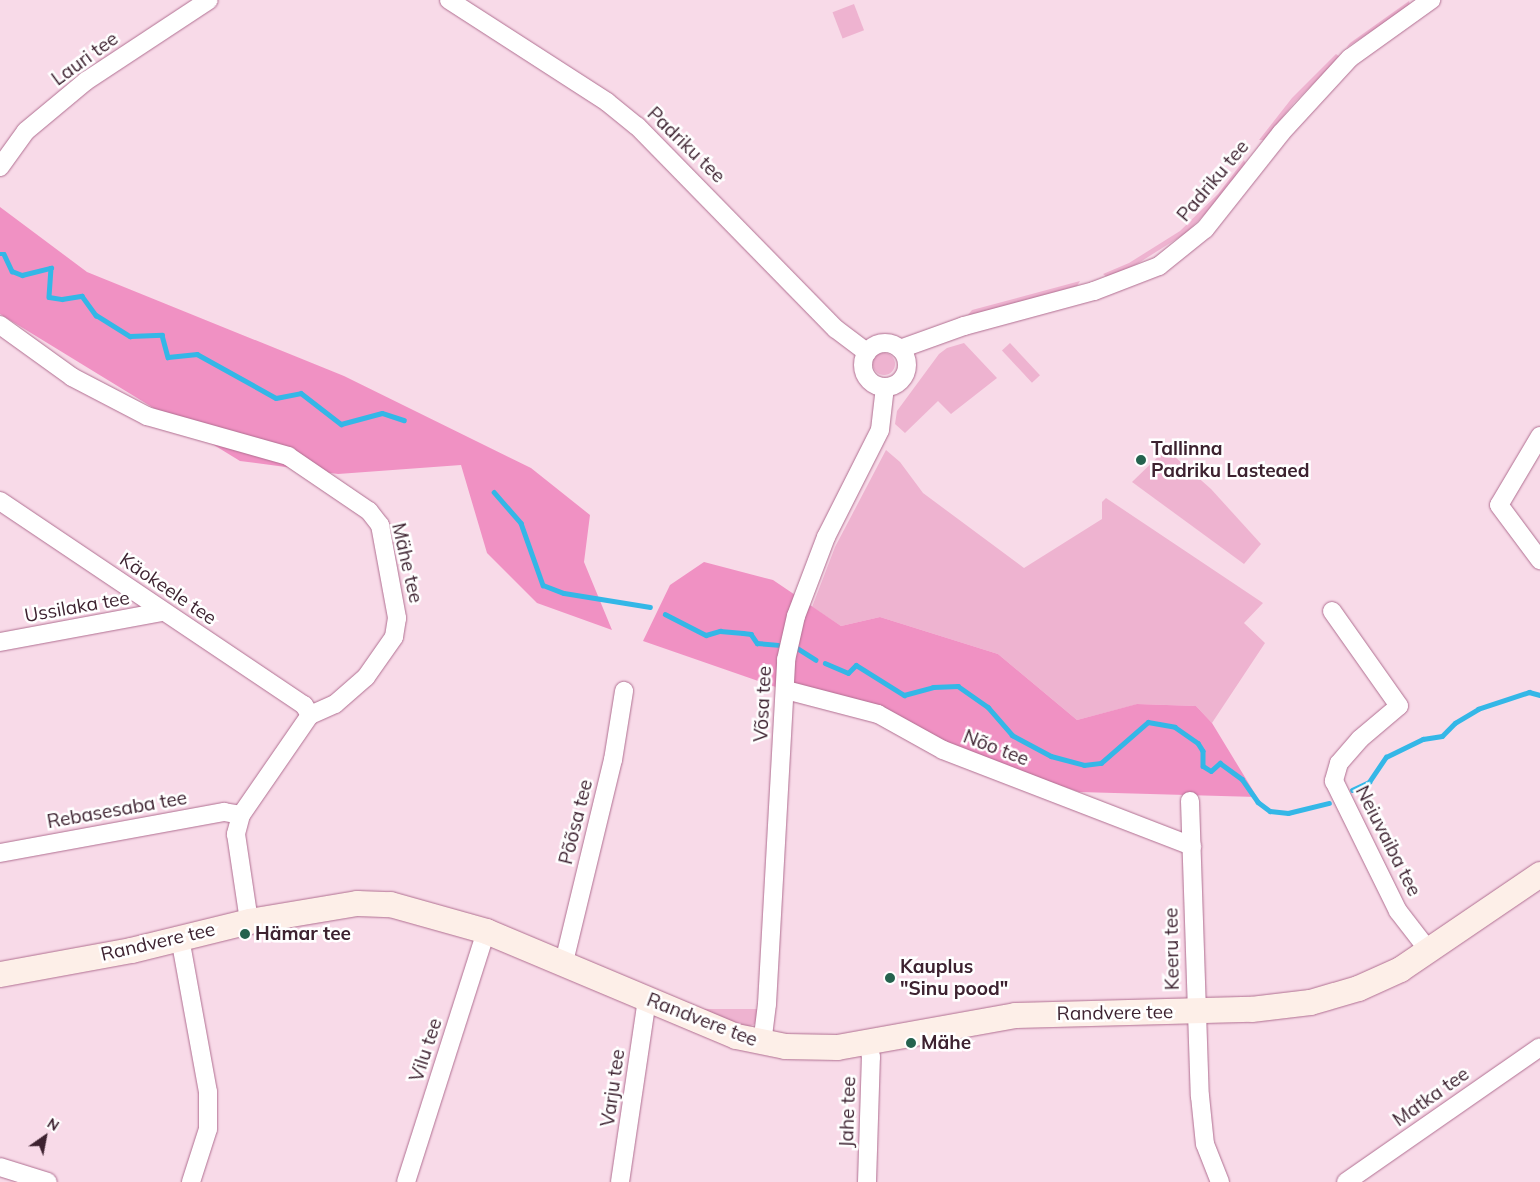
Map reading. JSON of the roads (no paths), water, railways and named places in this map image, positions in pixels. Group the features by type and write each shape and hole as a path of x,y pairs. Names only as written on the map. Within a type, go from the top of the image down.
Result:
{"main road":[{"name":"Randvere tee","path":"0,974 180,938 249,920 357,903 390,904 422,911 486,931 564,962 709,1027 762,1044 806,1048 868,1043 1015,1016 1196,1011 1310,1002 1358,988 1400,969 1540,874"}],"street":[{"name":"Lauri tee","path":"0,167 26,131 86,82 210,0"},
{"name":"Padriku tee","path":"449,0 637,126 836,329 867,352"},
{"name":"Padriku tee","path":"900,349 964,326 1094,291 1159,266 1205,229 1281,133 1350,58 1431,0"},
{"name":"Mähe tee","path":"0,325 72,377 147,416 288,456 369,510 380,525 397,618 394,637 366,677 335,704 310,715"},
{"path":"879,344 894,345 900,349 906,360 905,373 897,383 885,387 873,383 865,374 863,362 867,352 879,344"},
{"name":"Võsa tee","path":"762,1044 767,1004 773,864 786,690 786,660 796,616 833,521 880,430 885,387"},
{"path":"1540,436 1499,505 1540,560"},
{"name":"Käokeele tee","path":"0,501 304,706 310,715"},
{"name":"Neiuvaiba tee","path":"1332,611 1399,706 1360,739 1339,763 1334,781 1398,911 1429,951"},
{"name":"Ussilaka tee","path":"0,642 162,612"},
{"name":"Nõo tee","path":"786,690 878,714 943,750 1192,846"},
{"name":"Põõsa tee","path":"564,962 613,760 624,691"},
{"path":"249,920 236,834 241,815 310,715"},
{"name":"Keeru tee","path":"1190,801 1200,1096 1205,1144 1220,1182"},
{"name":"Rebasesaba tee","path":"0,853 224,812 241,815"},
{"name":"Vilu tee","path":"406,1182 486,931"},
{"path":"180,938 208,1092 208,1129 191,1182"},
{"name":"Varju tee","path":"620,1182 647,1000"},
{"name":"Jahe tee","path":"867,1182 871,1057 868,1043"},
{"name":"Matka tee","path":"1346,1182 1540,1047"},
{"path":"0,1167 48,1182"}],"waterway":[{"path":"0,254 4,254 12,271 22,275 51,268 49,297 62,299 82,296 96,315 130,336 162,335 168,357 197,354 276,398 301,393 341,424 382,413 404,420"},
{"path":"494,492 521,523 543,585 564,593 650,607"},
{"path":"665,614 706,635 720,631 751,634 757,643 778,645"},
{"path":"797,648 816,660"},
{"path":"825,663 848,673 856,665 904,695 933,687 958,686 988,707 1012,735 1051,756 1084,765 1101,763 1148,722 1175,727 1198,743 1203,751 1203,766 1211,771 1220,763 1242,779 1258,802 1270,811 1288,813 1329,803"},
{"path":"1352,790 1369,782 1386,757 1423,739 1442,736 1455,723 1478,709 1529,692 1540,695"}],"place":[{"name":"Tallinna Padriku Lasteaed","path":"1141,460"},
{"name":"Hämar tee","path":"245,934"},
{"name":"Kauplus \"Sinu pood\"","path":"890,978"},
{"name":"Mähe","path":"911,1043"}]}
